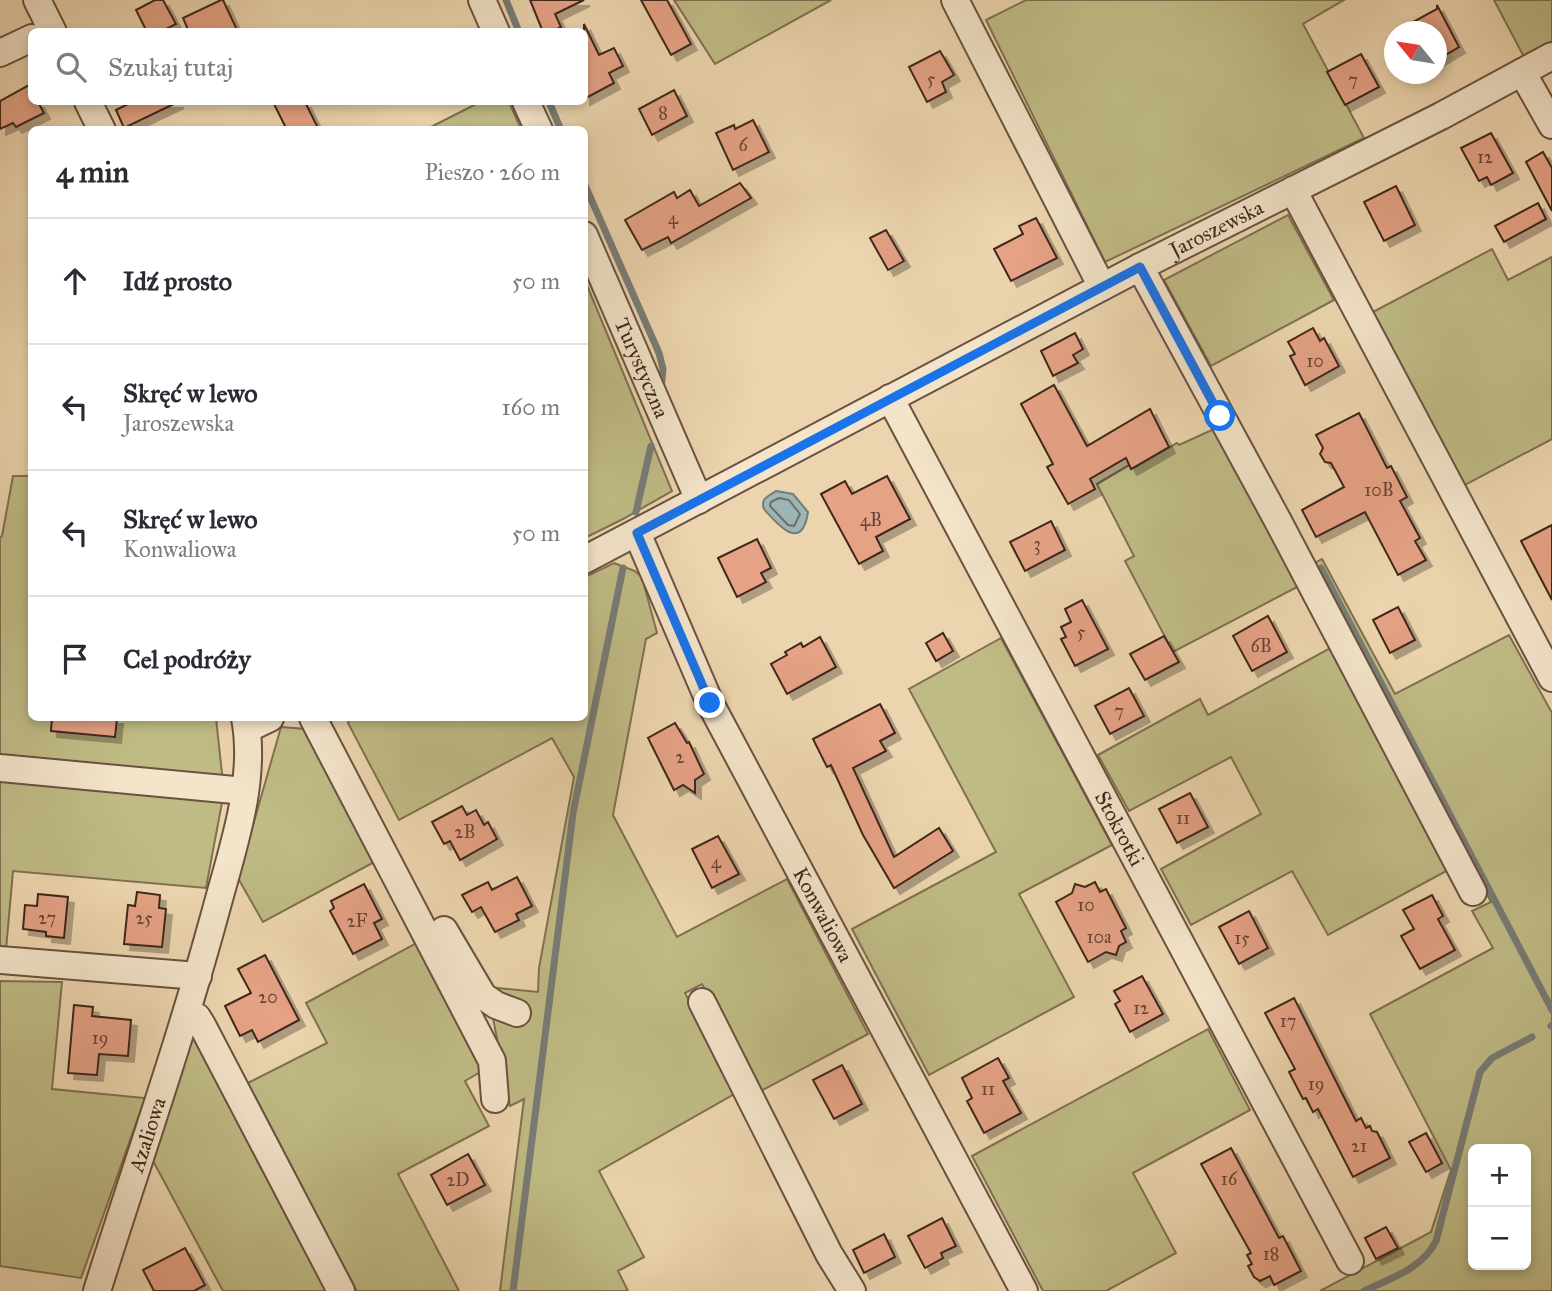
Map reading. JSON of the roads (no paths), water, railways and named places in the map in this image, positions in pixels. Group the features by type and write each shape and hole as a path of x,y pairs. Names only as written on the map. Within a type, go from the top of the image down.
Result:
{"street":[{"path":"37,0 45,28"},
{"path":"482,0 494,28"},
{"path":"955,0 1102,287"},
{"path":"0,53 28,41"},
{"name":"Jaroszewska","path":"588,558 1140,267 1552,56"},
{"path":"1521,72 1552,125"},
{"path":"90,105 100,126"},
{"path":"528,105 537,126"},
{"path":"1293,190 1552,678"},
{"name":"Turystyczna","path":"588,244 699,500"},
{"path":"1140,267 1278,521 1473,892"},
{"name":"Stokrotki","path":"890,398 1350,1261"},
{"name":"Konwaliowa","path":"637,533 710,703 1024,1291"},
{"name":"Azaliowa","path":"97,1291 198,976 245,791 254,721"},
{"path":"315,721 492,1060 495,1099"},
{"path":"334,721 460,961 483,996 496,1005 517,1013"},
{"path":"0,768 245,791"},
{"path":"0,960 198,976"},
{"path":"702,1002 829,1254 852,1291"},
{"path":"187,1011 197,1017 202,1025 341,1291"}],"water":[{"path":"776,491 793,494 808,512 801,531 795,533 782,528 764,509 764,500"}],"waterway":[{"path":"506,0 517,28"},
{"path":"550,105 559,126"},
{"path":"588,192 659,353 663,369 661,389"},
{"path":"636,512 651,446"},
{"path":"513,1291 573,813 623,568"},
{"path":"1321,568 1552,1010"},
{"path":"1364,1291 1405,1272 1430,1251 1436,1241 1480,1072 1492,1058 1532,1037"}]}
